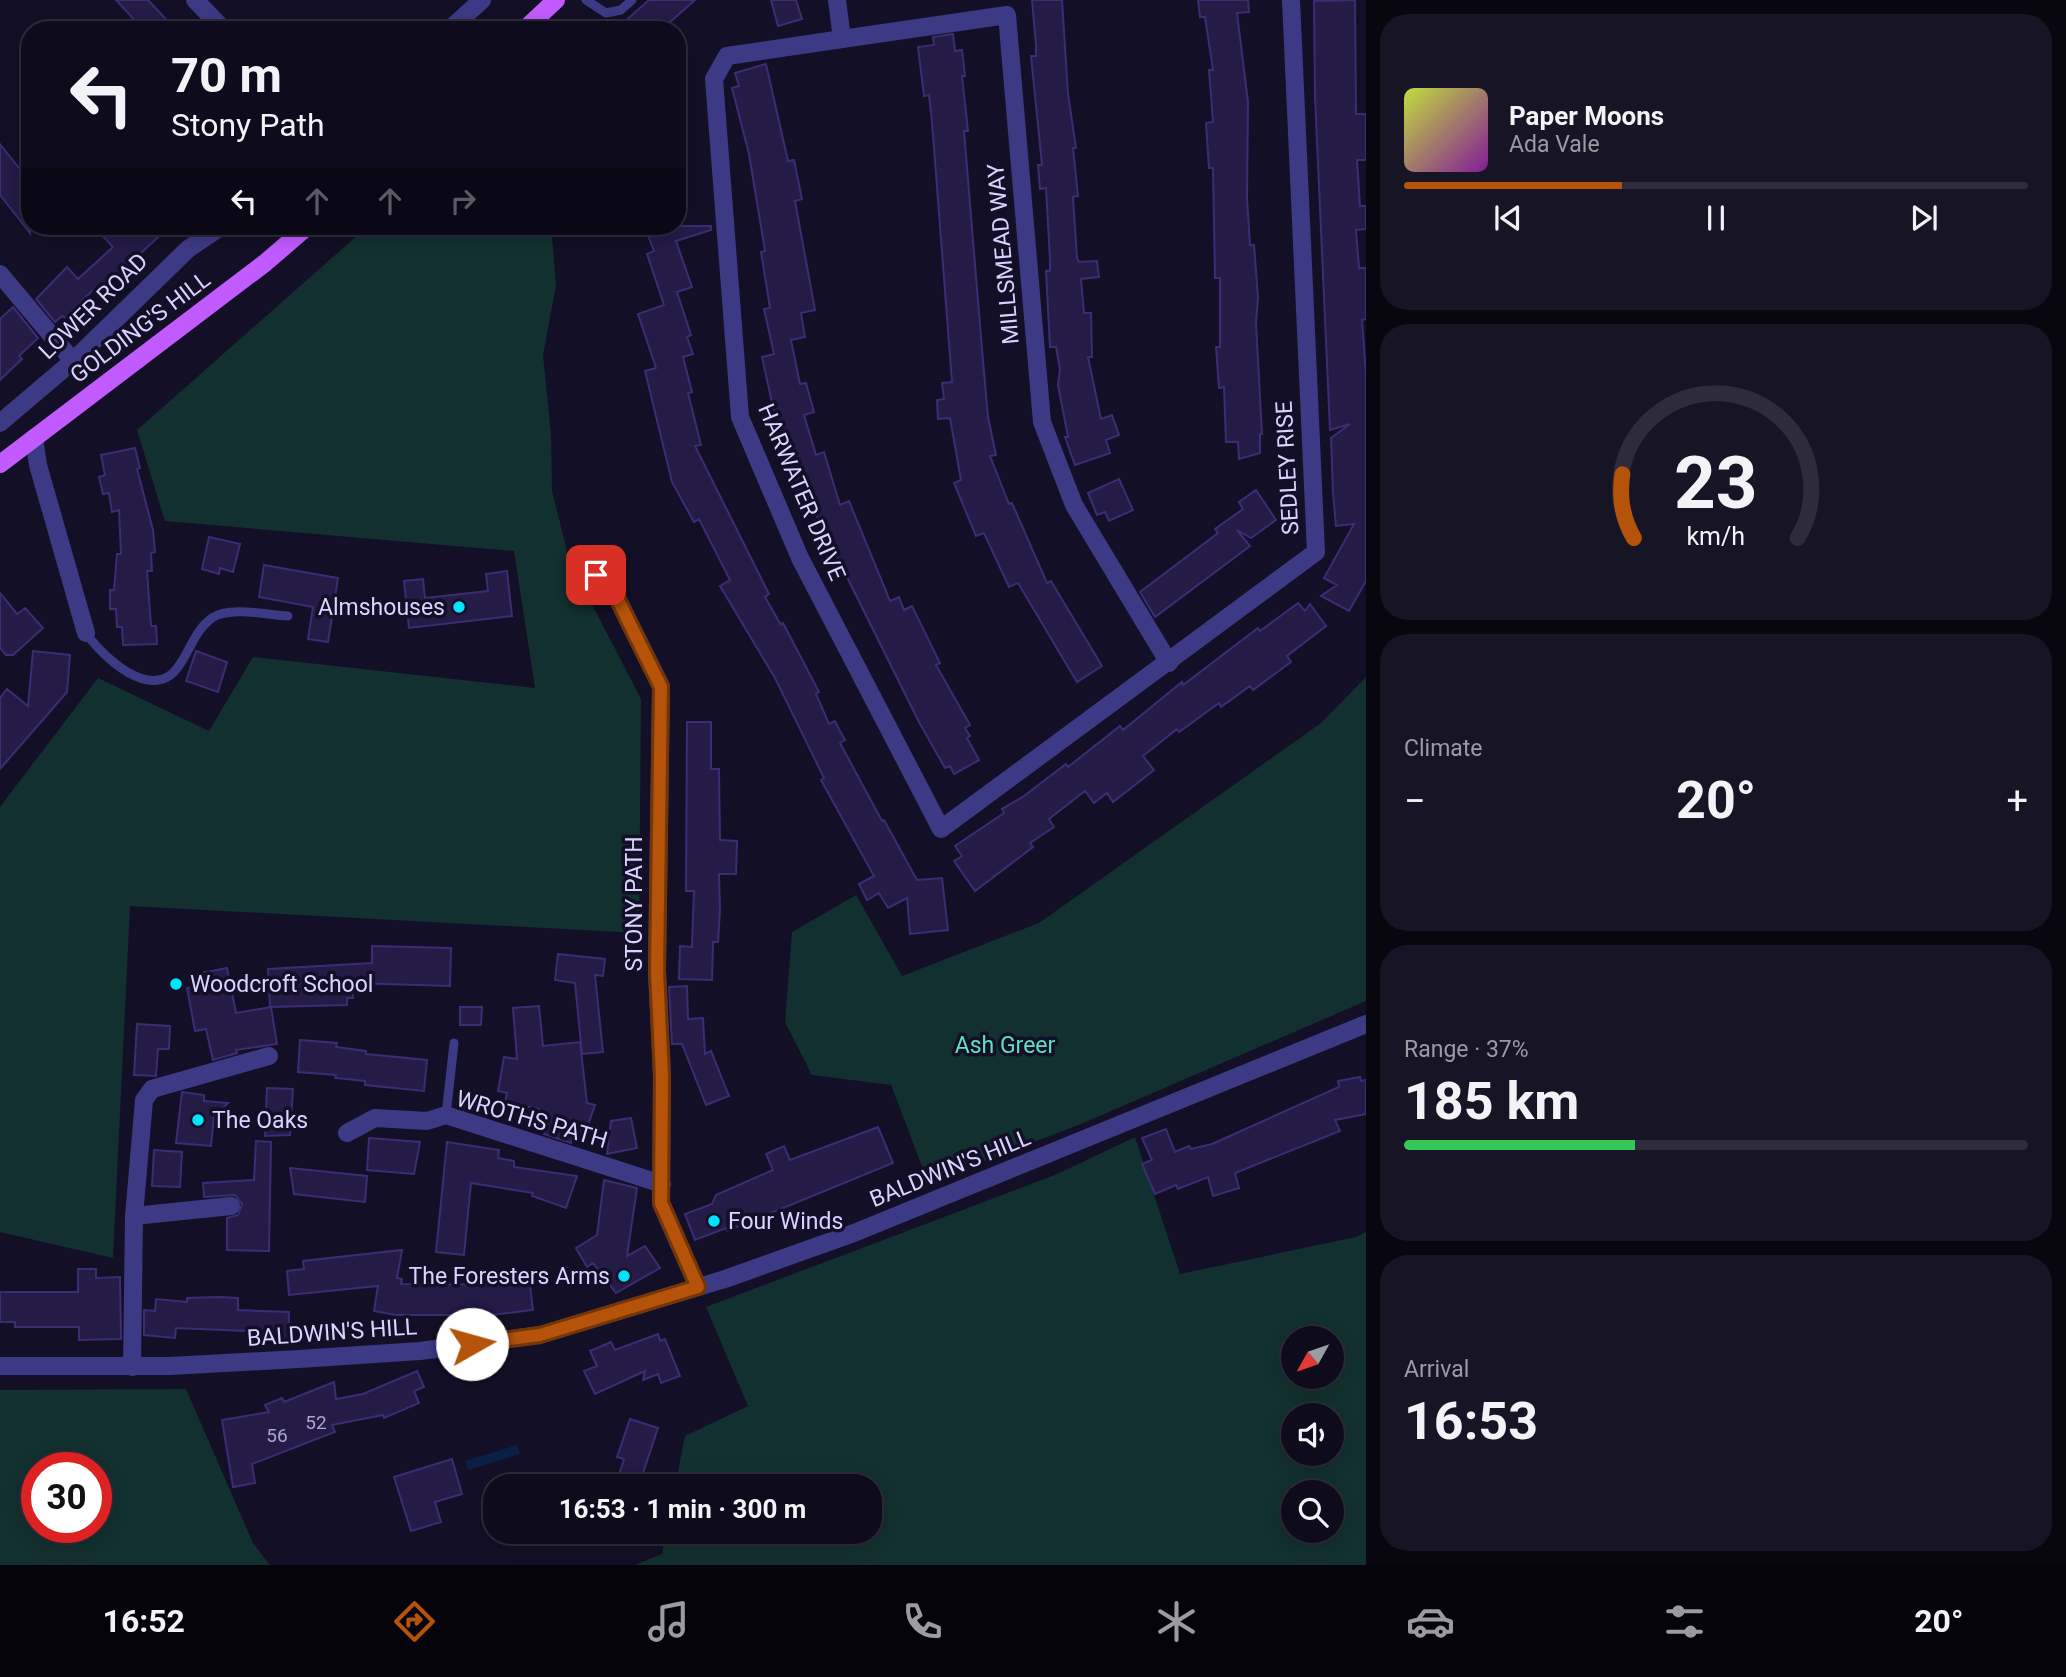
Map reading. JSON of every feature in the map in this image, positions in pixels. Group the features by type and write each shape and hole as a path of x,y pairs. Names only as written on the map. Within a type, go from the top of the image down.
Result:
{"main road":[{"path":"534,21 556,0"},
{"name":"GOLDING'S HILL","path":"0,464 265,263 298,235"}],"street":[{"path":"195,0 215,21"},
{"path":"459,21 482,0"},
{"path":"837,0 842,39"},
{"name":"SEDLEY RISE","path":"941,829 1316,552 1291,0"},
{"name":"MILLSMEAD WAY","path":"842,39 1007,15 1042,422 1074,505 1169,663"},
{"name":"HARWATER DRIVE","path":"842,39 727,56 714,79 740,417 800,558 941,829"},
{"name":"LOWER ROAD","path":"0,423 73,361 188,249 209,235"},
{"path":"0,274 73,361"},
{"path":"34,438 38,466 86,633"},
{"name":"STONY PATH","path":"596,575 618,600 661,687 657,971 661,1203 698,1287"},
{"name":"BALDWIN'S HILL","path":"0,1366 132,1367 420,1351 524,1338 698,1287 937,1201 1366,1024"},
{"path":"132,1367 134,1216 144,1100 152,1089 270,1056"},
{"name":"WROTHS PATH","path":"347,1133 375,1118 427,1121 446,1115 662,1184"},
{"path":"134,1216 231,1206"}],"lane":[{"path":"586,0 606,13 621,10 632,0"},
{"path":"86,633 100,652 122,670 147,680 166,678 177,669 194,638 212,618 225,613 288,616"},
{"path":"446,1115 454,1043"}],"green space":[{"path":"358,235 552,235 556,285 543,355 551,434 552,491 570,562 641,699 639,933 130,906 113,1258 0,1232 0,807 98,678 209,731 253,657 535,688 514,551 165,521 137,430"},
{"name":"Ash Greer","path":"1366,677 1366,1001 1081,1124 928,1182 891,1085 812,1075 785,1022 792,932 856,895 902,976 1039,923 1321,723"},
{"path":"1135,1137 1180,1274 1356,1237 1366,1232 1366,1565 635,1565 662,1554 664,1544 882,1544 882,1474 677,1474 685,1436 748,1406 706,1307 1055,1175"},
{"path":"186,1389 253,1543 270,1565 0,1565 0,1390"}],"water":[{"path":"517,1445 520,1454 468,1470 465,1461"}],"building":[{"path":"116,0 148,0 168,21 135,21"},
{"path":"649,0 695,0 671,21 625,21"},
{"path":"771,0 796,0 802,19 778,26"},
{"path":"1032,0 1062,0 1068,94 1076,148 1073,148 1078,196 1073,197 1077,258 1079,262 1097,261 1099,277 1081,279 1084,313 1091,313 1092,357 1088,357 1101,419 1112,415 1119,435 1106,440 1110,453 1075,465 1065,437 1068,437 1058,385 1060,369 1056,347 1050,347 1046,271 1050,271 1050,260 1046,188 1040,189 1038,165 1042,165 1031,56 1036,56"},
{"path":"1198,0 1248,0 1249,12 1237,13 1248,102 1247,198 1250,245 1254,245 1258,298 1256,323 1262,434 1260,453 1239,459 1238,442 1226,442 1224,387 1219,388 1216,347 1220,347 1220,278 1215,278 1213,168 1209,168 1206,123 1213,122 1209,70 1213,70 1205,17 1200,17"},
{"path":"1355,0 1356,114 1366,114 1366,160 1357,160 1360,206 1366,206 1366,229 1356,230 1359,268 1366,268 1366,319 1362,320 1366,374 1366,581 1349,611 1321,596 1337,585 1324,578 1354,524 1336,526 1333,493 1331,438 1350,424 1330,430 1315,97 1314,1"},
{"path":"953,34 955,51 962,50 965,76 962,76 968,131 964,131 988,417 996,455 990,456 1009,504 1012,503 1047,583 1051,581 1102,666 1077,682 1018,583 1009,587 984,533 976,536 954,483 961,480 950,418 938,419 937,400 944,399 942,383 952,382 932,122 929,95 924,96 918,47 934,45 933,37"},
{"path":"766,64 788,161 794,160 802,199 795,201 815,310 801,313 805,337 791,340 800,384 806,383 814,412 804,415 816,455 824,452 840,505 849,501 890,601 899,597 904,610 912,606 940,663 936,665 970,725 965,728 970,736 967,738 979,760 954,774 950,766 945,768 919,722 831,545 827,546 812,501 808,502 805,494 800,496 783,442 778,443 774,432 772,422 776,421 762,357 774,354 764,309 770,308 761,252 765,251 749,154 732,88 739,86 735,73"},
{"path":"0,144 21,171 21,222 0,195"},
{"path":"686,226 711,226 711,230 676,241 692,287 677,292 691,335 687,337 693,354 683,357 692,392 688,393 701,445 695,446 769,594 765,597 781,625 783,623 819,692 816,694 829,724 835,721 845,740 840,743 882,821 884,820 917,880 942,878 948,930 910,934 907,898 888,908 879,893 867,900 859,884 874,876 821,780 824,778 775,678 720,586 730,580 699,519 694,522 672,482 645,371 656,368 638,314 664,305 647,254 654,251 648,235 686,235"},
{"path":"102,235 160,235 97,294 93,290 65,318 62,316 55,322 36,299 67,267 78,279 113,247"},
{"path":"13,307 38,338 19,356 22,359 0,380 0,319"},
{"path":"135,448 140,468 137,469 153,530 155,552 151,553 152,571 147,571 151,626 156,626 157,644 123,645 122,627 117,627 116,609 110,609 110,590 114,590 117,554 121,554 119,510 112,512 109,493 103,494 99,477 105,475 101,455"},
{"path":"1119,479 1133,510 1109,521 1105,512 1097,515 1088,493"},
{"path":"1256,490 1276,520 1251,538 1237,530 1250,546 1155,617 1140,592 1218,533 1215,529 1243,509 1239,502"},
{"path":"209,537 240,544 233,572 220,568 219,574 202,569"},
{"path":"264,565 338,578 328,642 308,639 313,607 259,597"},
{"name":"Almshouses","path":"507,571 512,616 409,628 404,581 423,579 425,598 488,591 486,574"},
{"path":"0,593 17,614 25,608 43,628 13,655 6,655 0,648"},
{"path":"1298,603 1305,611 1310,604 1326,626 1287,656 1291,662 1253,690 1250,686 1221,707 1219,703 1179,732 1177,729 1143,756 1154,770 1113,802 1107,793 1094,803 1085,791 1049,819 1054,827 1030,843 1033,847 975,891 954,861 962,856 955,846 1004,813 1002,809 1066,764 1068,767 1120,726 1123,730 1182,682 1183,685 1258,628 1260,631"},
{"path":"33,651 70,655 67,692 0,769 0,698 7,689 28,706"},
{"path":"196,651 227,662 218,692 186,681"},
{"path":"687,722 711,722 711,769 719,769 720,840 737,841 736,874 719,874 718,942 713,942 712,980 679,979 680,946 692,947 694,891 686,891"},
{"path":"372,946 451,948 450,986 352,983 353,998 347,998 347,1005 270,1007 268,969 372,963"},
{"path":"558,954 605,959 603,976 595,975 603,1052 582,1054 575,983 555,980"},
{"path":"227,968 236,1013 271,1007 277,1044 236,1050 237,1053 213,1060 206,1029 195,1031 187,988 198,986 196,974"},
{"path":"687,986 688,1019 703,1018 705,1054 711,1051 729,1096 706,1105 682,1044 672,1044 669,987"},
{"path":"539,1006 543,1046 580,1042 587,1103 595,1105 585,1134 575,1131 571,1143 544,1134 548,1123 536,1119 539,1109 505,1102 507,1093 498,1091 504,1057 517,1059 513,1008"},
{"path":"460,1007 482,1007 481,1025 460,1025"},
{"path":"137,1024 170,1026 169,1049 158,1049 156,1076 134,1075"},
{"path":"300,1040 337,1043 336,1047 366,1051 366,1054 427,1060 424,1091 365,1085 365,1081 335,1078 336,1075 298,1072"},
{"path":"1360,1077 1361,1081 1366,1080 1366,1114 1335,1120 1340,1131 1235,1173 1239,1188 1213,1196 1208,1177 1178,1189 1176,1185 1155,1194 1142,1164 1152,1160 1142,1138 1166,1129 1175,1152 1189,1146 1191,1149 1212,1144 1339,1087 1338,1081"},
{"path":"267,1088 293,1089 290,1135 265,1136"},
{"name":"The Oaks","path":"182,1092 204,1095 204,1101 228,1103 214,1116 211,1146 176,1143"},
{"path":"631,1118 637,1148 607,1154 611,1121"},
{"path":"878,1127 893,1163 727,1231 726,1228 695,1240 685,1214 712,1204 716,1195 773,1170 766,1154 784,1146 790,1160"},
{"path":"369,1138 420,1142 414,1174 367,1170"},
{"path":"256,1141 271,1142 269,1251 227,1250 227,1218 238,1215 242,1204 235,1195 204,1197 203,1183 254,1180"},
{"path":"447,1142 499,1150 498,1158 514,1161 514,1167 577,1176 566,1208 532,1196 533,1193 471,1183 464,1255 436,1252"},
{"path":"154,1150 182,1152 180,1187 152,1186"},
{"path":"290,1168 367,1176 365,1202 294,1194"},
{"path":"604,1180 637,1188 627,1256 645,1246 660,1268 616,1293 593,1263 587,1267 576,1248 597,1235"},
{"path":"402,1250 397,1278 402,1279 401,1284 530,1285 533,1310 491,1315 396,1315 374,1311 378,1286 289,1295 287,1271 304,1269 303,1261"},
{"path":"78,1269 96,1269 96,1278 120,1277 121,1339 79,1340 79,1327 15,1327 15,1322 0,1322 0,1292 78,1292"},
{"path":"187,1298 238,1298 238,1310 289,1312 288,1342 247,1341 247,1331 176,1328 175,1338 144,1335 144,1310 155,1311 156,1299 187,1302"},
{"path":"658,1334 660,1341 665,1339 680,1376 661,1383 658,1374 643,1380 645,1371 595,1394 584,1371 597,1366 590,1351 611,1342 615,1350"},
{"path":"417,1371 424,1387 414,1391 419,1403 384,1418 383,1415 332,1425 335,1432 252,1464 255,1483 233,1487 222,1420 269,1412 265,1405 282,1398 284,1402 334,1382 336,1399 363,1394"},
{"path":"630,1419 658,1428 643,1474 619,1474 624,1459 617,1457"},
{"path":"452,1459 462,1494 435,1502 441,1522 411,1531 394,1477"}],"place":[{"name":"Almshouses","path":"459,607"},
{"name":"Woodcroft School","path":"176,984"},
{"name":"The Oaks","path":"198,1120"},
{"name":"Four Winds","path":"714,1221"},
{"name":"The Foresters Arms","path":"624,1276"}],"route":[{"path":"472,1344 540,1335 698,1287 661,1203 662,1076 657,971 661,687 618,600 596,575"}]}
